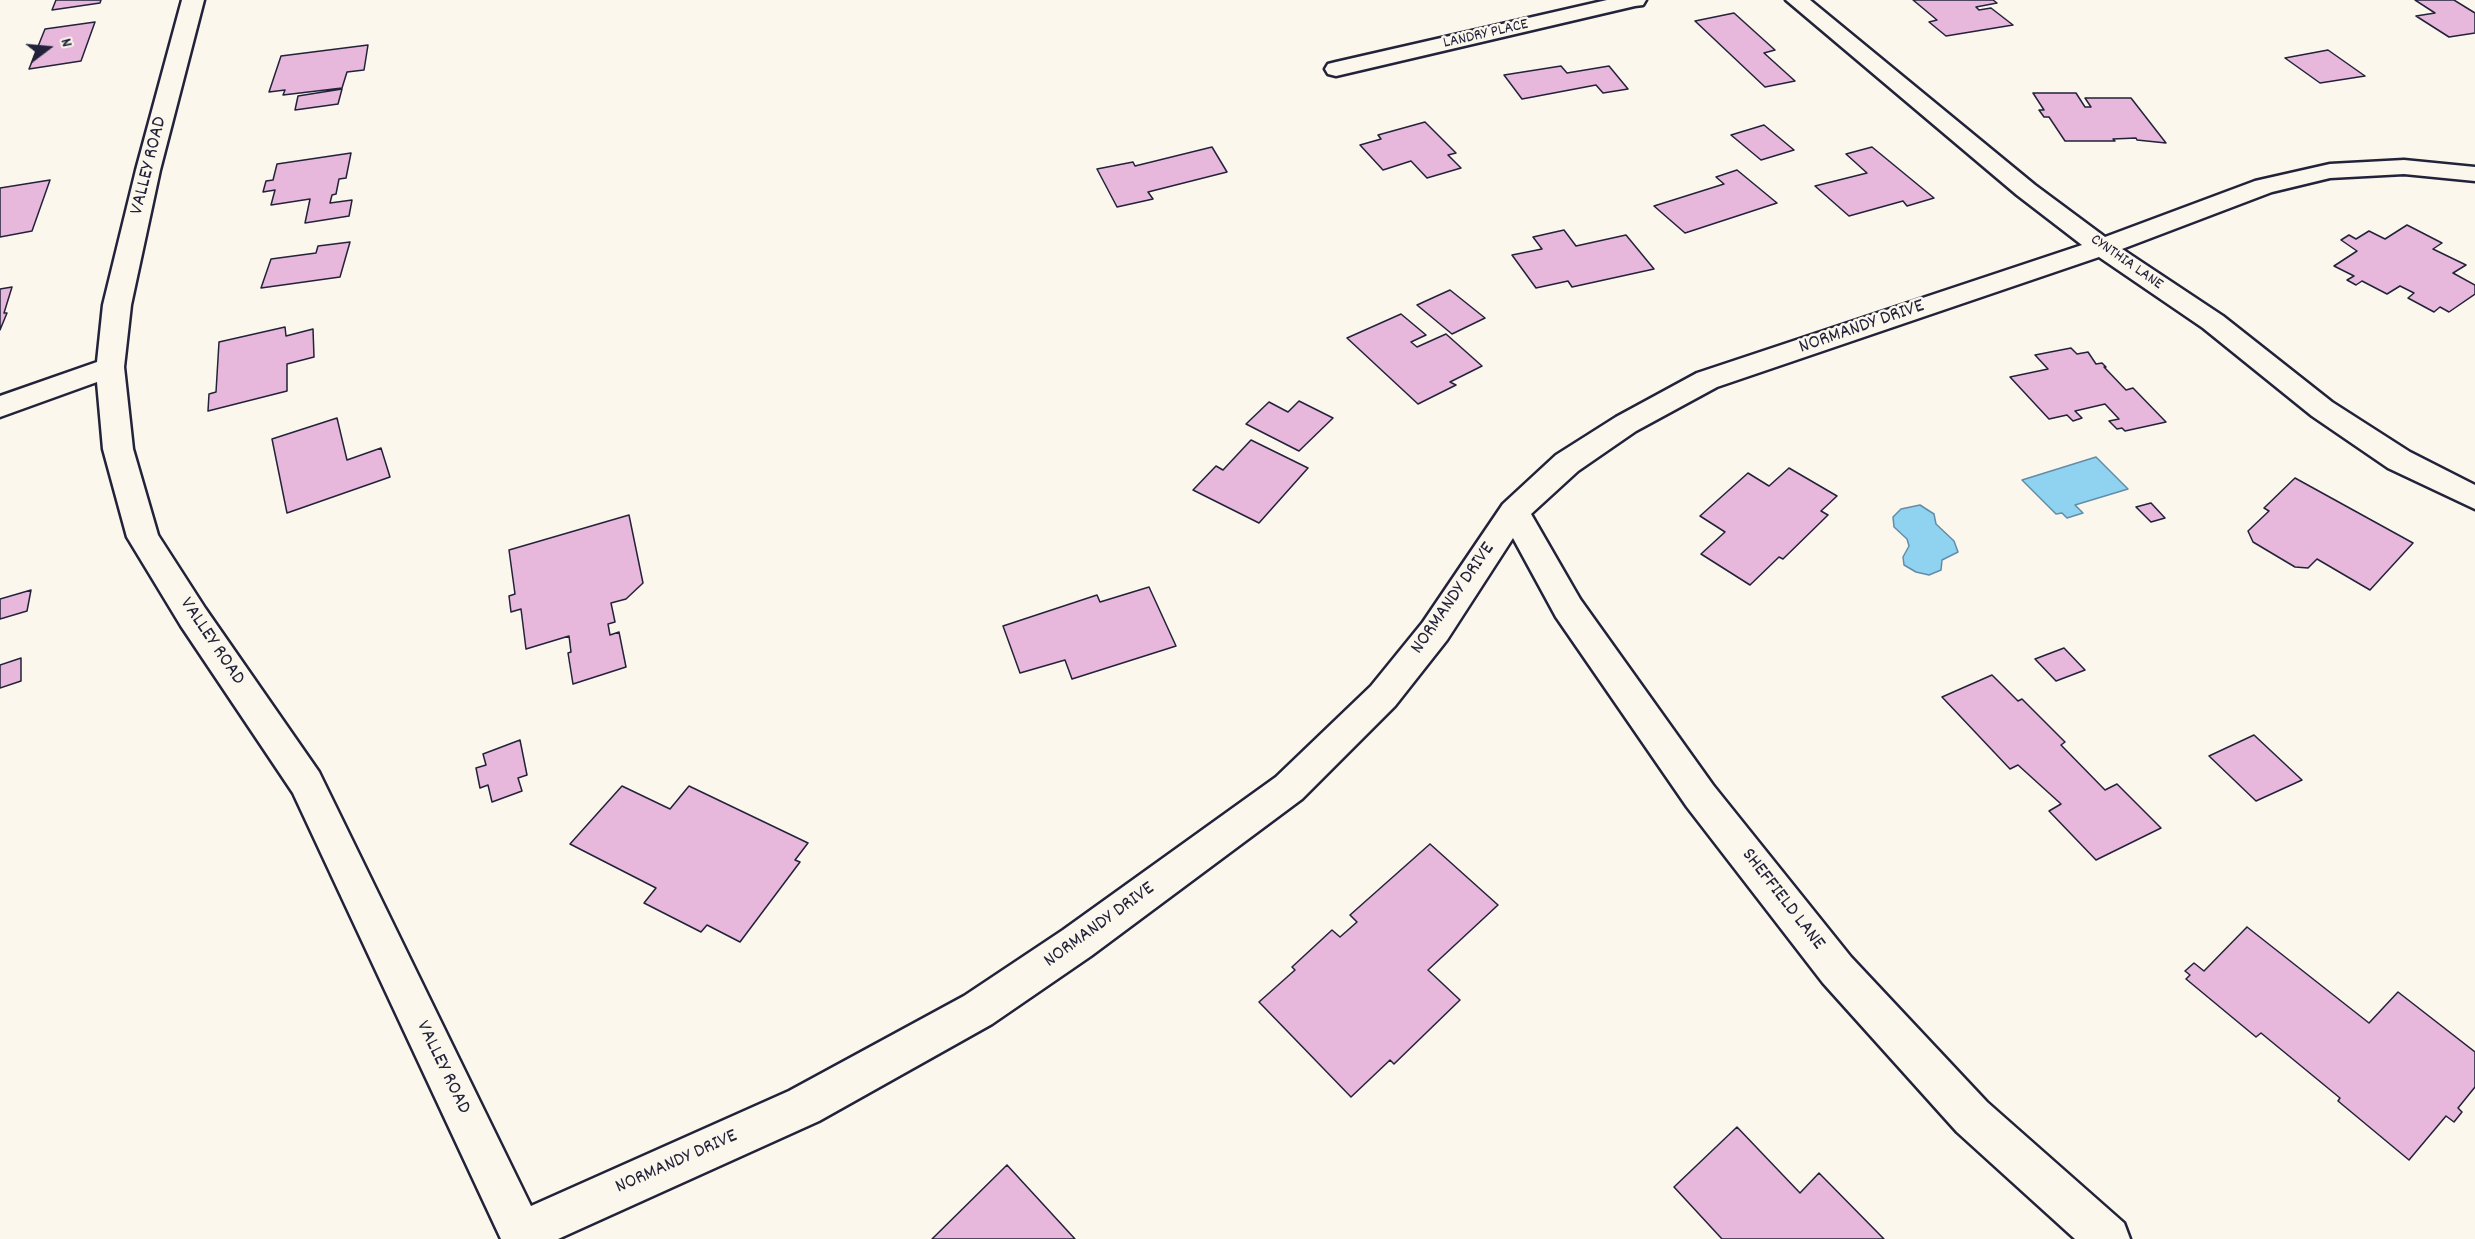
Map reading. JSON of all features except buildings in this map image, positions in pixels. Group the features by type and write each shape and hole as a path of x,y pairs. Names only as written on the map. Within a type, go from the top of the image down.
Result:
{"street":[{"name":"VALLEY ROAD","path":"193,0 148,170 117,305 110,366 118,448 143,537 193,617 306,783 523,1236"},
{"name":"LANDRY PLACE","path":"1336,69 1635,0"},
{"name":"CYNTHIA LANE","path":"1797,0 2026,190 2102,247 2213,322 2322,409 2398,460 2475,498"},
{"name":"NORMANDY DRIVE","path":"523,1236 804,1106 978,1010 1077,944 1289,788 1383,696 1435,631 1514,512 1567,464 1626,424 1707,380 2102,247 2264,186 2330,171 2404,167 2475,174"},
{"path":"0,407 110,366"},
{"name":"SHEFFIELD LANE","path":"1514,512 1568,608 1700,796 1837,970 1972,1117 2108,1239"}],"water":[{"path":"2096,457 2128,489 2075,505 2083,513 2067,518 2062,513 2056,514 2022,480"},
{"path":"1920,505 1934,514 1936,524 1954,541 1958,552 1942,560 1941,570 1929,575 1916,572 1904,565 1903,557 1909,546 1907,539 1894,527 1893,517 1901,509"}]}
